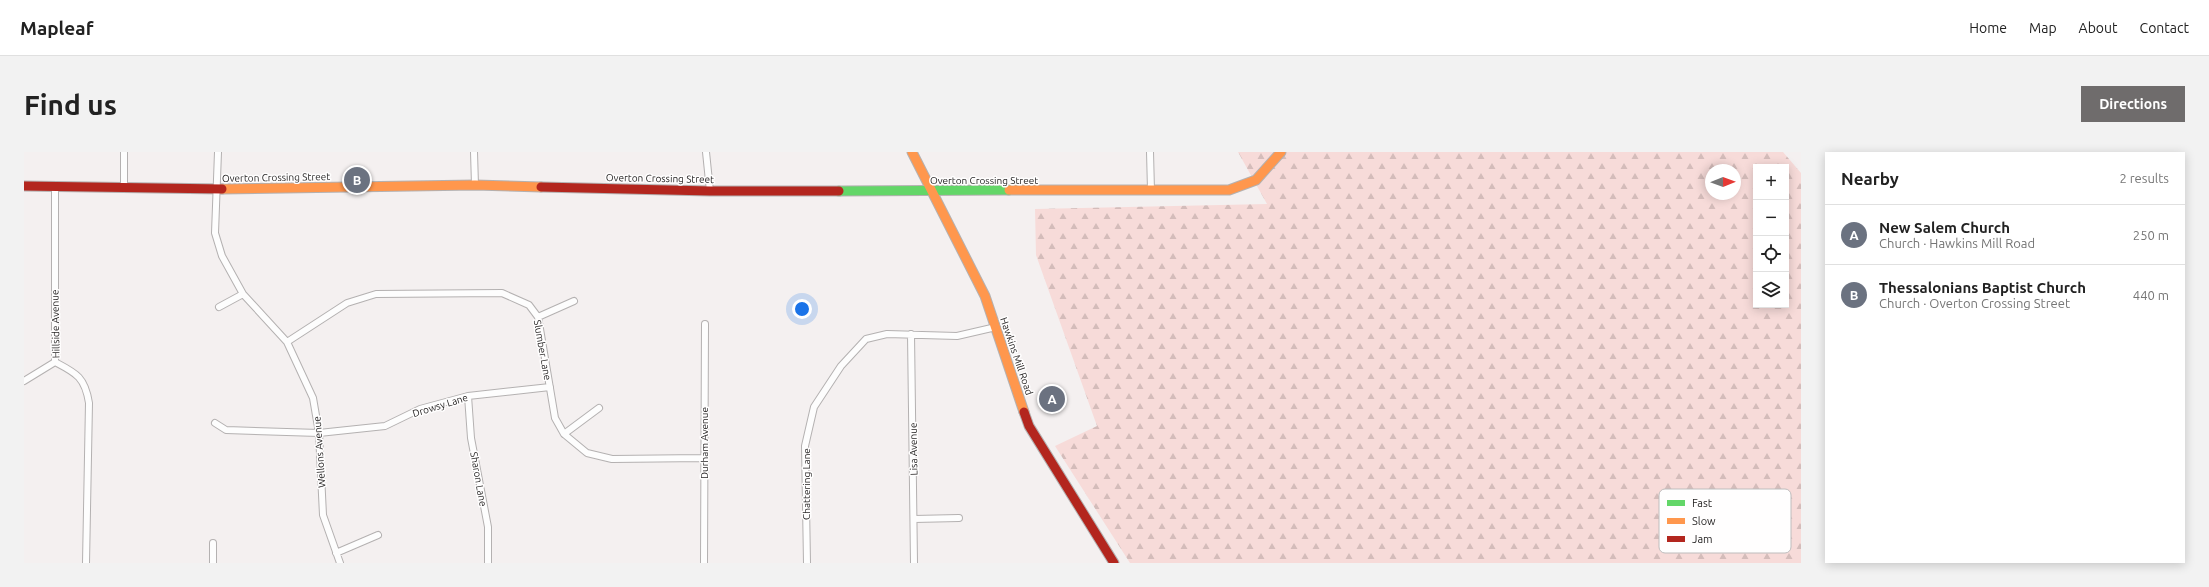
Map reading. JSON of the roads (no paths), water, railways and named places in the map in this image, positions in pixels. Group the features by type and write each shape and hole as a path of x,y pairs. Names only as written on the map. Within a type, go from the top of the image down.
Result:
{"street":[{"path":"124,152 124,188"},
{"name":"Wellons Avenue","path":"218,152 215,232 222,256 243,294 287,342 313,398 319,433 323,515 340,563"},
{"path":"474,152 475,185"},
{"path":"706,152 710,191"},
{"name":"Hawkins Mill Road","path":"912,152 985,296 1029,426 1114,563"},
{"path":"1150,152 1151,190"},
{"name":"Overton Crossing Street","path":"24,186 55,188 217,189 475,185 710,191 933,192 1228,190 1256,180 1281,152"},
{"name":"Hillside Avenue","path":"55,188 55,362 78,374 87,388 90,402 86,563"},
{"name":"Slumber Lane","path":"287,342 348,304 376,294 502,293 529,305 538,317 555,418 564,434 587,453 612,459 703,458"},
{"path":"219,307 243,294"},
{"path":"538,317 574,301"},
{"name":"Durham Avenue","path":"704,563 703,458 705,324"},
{"name":"Chattering Lane","path":"807,563 805,446 814,407 841,366 866,338 887,334 958,336 996,327"},
{"name":"Lisa Avenue","path":"911,334 914,563"},
{"path":"24,381 55,362"},
{"name":"Drowsy Lane","path":"215,423 226,430 319,433 385,426 420,409 468,396 550,387"},
{"name":"Sharon Lane","path":"468,396 471,438 488,527 488,563"},
{"path":"564,434 599,408"},
{"path":"914,519 959,518"},
{"path":"336,553 378,536"},
{"path":"213,543 213,563"}],"place":[{"name":"Thessalonians Baptist Church","path":"357,180"},
{"name":"New Salem Church","path":"1052,399"}]}
